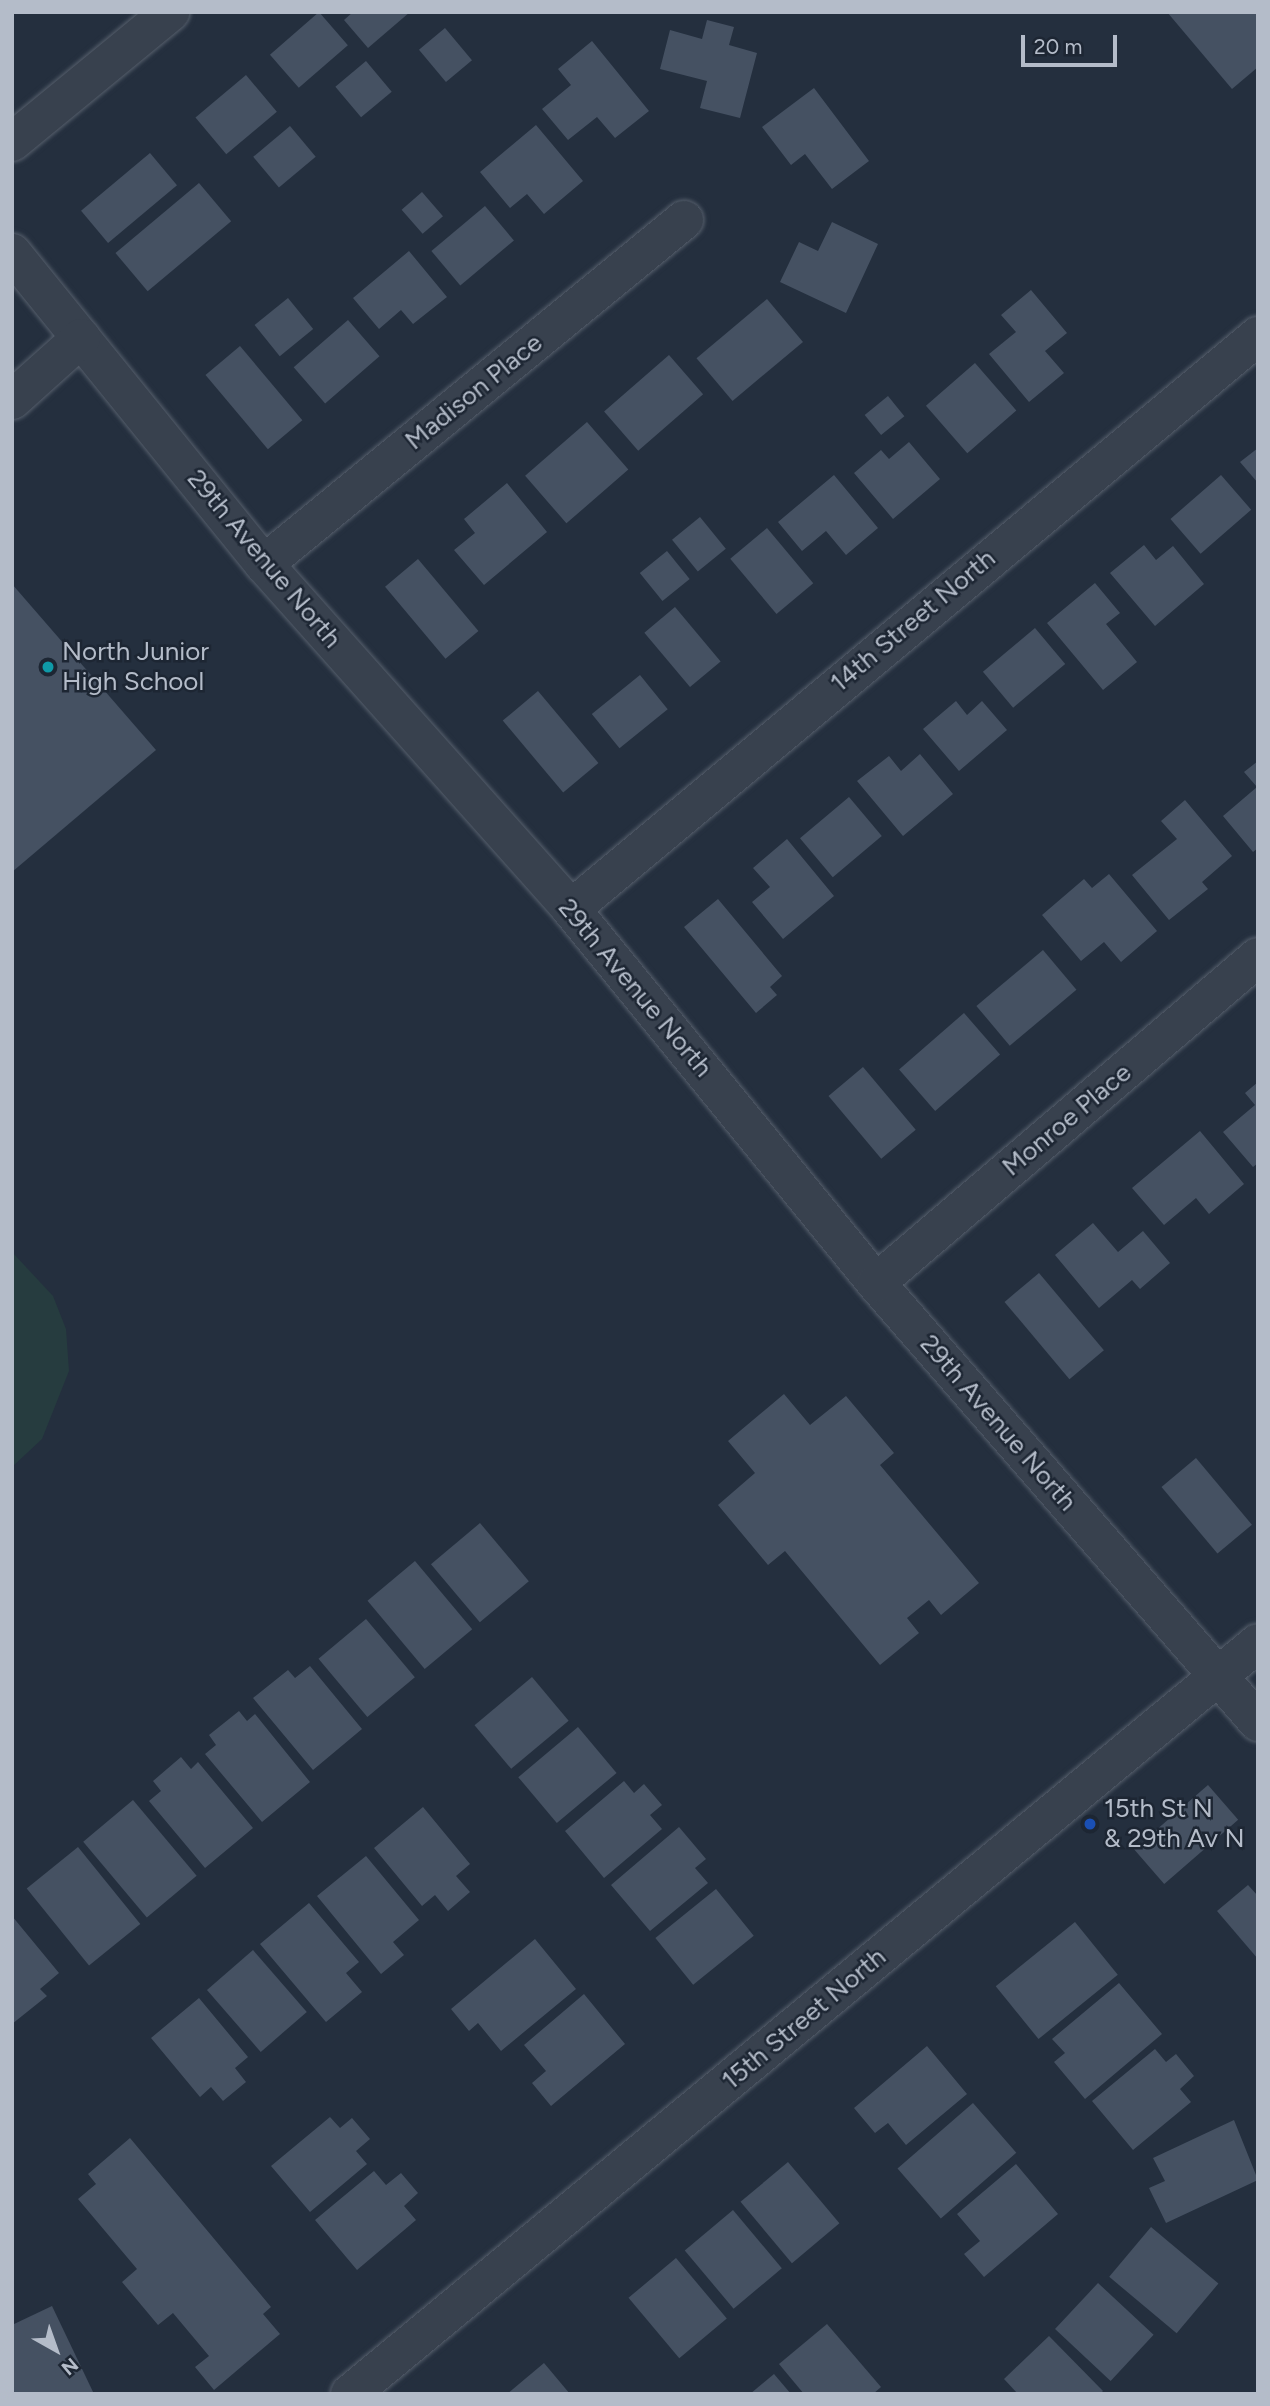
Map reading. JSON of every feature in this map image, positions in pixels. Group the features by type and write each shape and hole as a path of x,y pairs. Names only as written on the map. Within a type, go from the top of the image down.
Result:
{"street":[{"path":"12,142 170,12"},
{"name":"Madison Place","path":"264,564 684,220"},
{"name":"29th Avenue North","path":"12,253 264,564 572,909 876,1283 1258,1722"},
{"name":"14th Street North","path":"572,909 1258,336"},
{"path":"12,400 81,338"},
{"name":"Monroe Place","path":"876,1283 1258,957"},
{"name":"15th Street North","path":"350,2394 1258,1643"}],"green space":[{"path":"12,1252 53,1296 66,1329 69,1371 42,1439 12,1467"}],"building":[{"path":"319,12 348,45 299,88 270,55"},
{"path":"353,12 410,12 368,48 344,20"},
{"path":"1167,12 1258,12 1258,67 1232,89"},
{"path":"707,20 734,27 729,45 757,53 740,118 700,108 707,81 660,69 670,30 702,39"},
{"path":"445,28 472,60 446,82 419,50"},
{"path":"592,41 649,111 615,138 597,117 568,140 542,109 571,85 558,69"},
{"path":"366,61 392,92 361,117 335,87"},
{"path":"246,75 277,112 226,154 195,117"},
{"path":"814,88 869,161 832,189 805,154 791,165 762,127"},
{"path":"536,125 583,181 544,214 527,194 510,208 480,172"},
{"path":"290,126 316,157 279,187 253,157"},
{"path":"150,153 177,185 108,243 81,211"},
{"path":"199,183 231,221 148,291 116,253"},
{"path":"422,192 443,216 423,234 402,210"},
{"path":"485,206 514,240 460,285 431,251"},
{"path":"832,222 878,244 846,313 780,282 799,242 818,251"},
{"path":"409,251 447,297 413,324 401,310 379,329 353,298"},
{"path":"1031,290 1067,333 1045,351 1064,373 1029,402 989,354 1016,332 1001,315"},
{"path":"288,298 313,329 280,356 255,325"},
{"path":"767,299 803,342 733,401 697,358"},
{"path":"348,320 379,356 325,403 294,367"},
{"path":"240,346 302,420 268,449 206,375"},
{"path":"669,355 703,394 638,451 604,411"},
{"path":"975,363 1016,411 967,453 926,406"},
{"path":"888,396 904,416 881,435 865,415"},
{"path":"587,422 628,470 566,523 525,476"},
{"path":"909,442 940,479 893,519 854,473 881,450 889,459"},
{"path":"1258,448 1258,483 1240,462"},
{"path":"834,475 878,528 846,555 826,531 802,551 778,522"},
{"path":"1221,475 1251,510 1201,554 1170,519"},
{"path":"507,483 547,532 484,585 454,550 475,533 464,519"},
{"path":"700,517 726,549 698,572 672,540"},
{"path":"767,528 813,583 777,614 730,559"},
{"path":"1144,545 1156,560 1173,546 1204,584 1155,626 1110,573"},
{"path":"667,551 690,579 662,601 640,573"},
{"path":"418,559 478,631 445,659 385,587"},
{"path":"1095,583 1120,613 1106,624 1137,662 1103,690 1047,623"},
{"name":"North Junior High School","path":"12,584 156,750 12,872"},
{"path":"675,607 721,661 690,687 644,633"},
{"path":"1035,628 1065,664 1013,708 983,672"},
{"path":"640,675 668,709 620,748 592,714"},
{"path":"538,691 598,763 563,793 503,721"},
{"path":"956,701 967,715 982,701 1007,730 959,771 923,729"},
{"path":"920,754 953,794 903,836 857,781 889,756 901,771"},
{"path":"1258,761 1258,848 1253,852 1223,816 1257,787 1244,772"},
{"path":"849,797 882,836 833,877 800,838"},
{"path":"1185,800 1232,856 1202,882 1208,889 1169,920 1132,875 1177,839 1161,821"},
{"path":"787,839 834,896 783,939 752,902 770,887 753,868"},
{"path":"1109,874 1157,931 1121,962 1104,942 1081,961 1042,915 1084,879 1092,888"},
{"path":"718,899 782,976 770,987 777,995 756,1013 684,927"},
{"path":"1043,950 1076,990 1010,1046 976,1006"},
{"path":"964,1013 1000,1055 935,1111 899,1069"},
{"path":"863,1067 916,1130 881,1159 829,1096"},
{"path":"1258,1082 1258,1163 1253,1167 1223,1132 1255,1105 1245,1093"},
{"path":"1200,1131 1244,1184 1209,1214 1196,1198 1164,1225 1132,1188"},
{"path":"1093,1223 1118,1252 1143,1231 1170,1263 1140,1289 1132,1280 1099,1308 1055,1255"},
{"path":"1039,1273 1104,1350 1069,1379 1005,1302"},
{"path":"784,1394 810,1425 846,1396 894,1453 880,1465 979,1583 941,1615 929,1600 907,1618 919,1633 880,1665 785,1551 768,1565 718,1505 755,1473 728,1441"},
{"path":"1196,1458 1252,1525 1217,1554 1162,1487"},
{"path":"480,1523 529,1581 480,1622 431,1564"},
{"path":"415,1561 472,1629 425,1669 368,1601"},
{"path":"366,1619 415,1677 367,1717 319,1659"},
{"path":"310,1666 362,1729 313,1770 253,1698 288,1670 295,1678"},
{"path":"532,1677 569,1721 511,1769 475,1725"},
{"path":"239,1711 247,1721 255,1714 310,1782 262,1822 205,1754 216,1745 209,1735"},
{"path":"578,1727 617,1773 557,1823 518,1777"},
{"path":"181,1757 191,1769 198,1762 253,1828 205,1868 149,1801 161,1791 153,1781"},
{"path":"624,1781 634,1793 644,1784 662,1805 650,1815 662,1829 604,1878 565,1831"},
{"path":"1208,1785 1238,1820 1164,1884 1134,1849"},
{"path":"133,1800 197,1876 147,1918 83,1842"},
{"path":"423,1807 470,1864 456,1876 470,1892 448,1911 435,1895 422,1906 374,1848"},
{"path":"679,1827 706,1859 695,1868 708,1883 650,1931 611,1885"},
{"path":"78,1847 140,1924 89,1965 27,1889"},
{"path":"366,1856 419,1920 393,1942 404,1955 381,1974 317,1896"},
{"path":"1248,1885 1258,1896 1258,1959 1217,1911"},
{"path":"716,1889 754,1936 693,1985 655,1938"},
{"path":"309,1903 359,1962 346,1973 362,1992 326,2022 260,1944"},
{"path":"12,1916 59,1973 40,1989 47,1996 12,2024"},
{"path":"1075,1922 1118,1975 1039,2039 996,1986"},
{"path":"535,1939 576,1989 501,2051 478,2023 469,2031 451,2009"},
{"path":"253,1950 307,2012 261,2052 207,1990"},
{"path":"1119,1983 1162,2034 1085,2099 1054,2062 1065,2053 1052,2039"},
{"path":"584,1994 625,2044 551,2106 532,2083 546,2071 524,2045"},
{"path":"199,1998 248,2057 235,2068 246,2082 223,2101 211,2087 200,2097 151,2038"},
{"path":"927,2046 967,2094 906,2145 888,2123 875,2133 854,2108"},
{"path":"1155,2049 1166,2062 1176,2054 1194,2076 1180,2089 1191,2102 1133,2150 1092,2101"},
{"path":"973,2103 1016,2153 941,2218 898,2169"},
{"path":"330,2117 340,2128 352,2118 370,2139 356,2151 367,2164 310,2212 271,2166"},
{"path":"1234,2120 1258,2180 1166,2223 1149,2188 1165,2181 1153,2158"},
{"path":"130,2138 271,2307 263,2314 280,2334 214,2390 195,2367 209,2356 173,2313 158,2325 122,2282 137,2269 78,2199 96,2184 88,2174"},
{"path":"788,2162 839,2223 792,2263 741,2202"},
{"path":"1016,2164 1058,2214 984,2277 964,2254 980,2241 957,2214"},
{"path":"374,2171 386,2185 401,2173 418,2193 404,2206 416,2220 357,2270 315,2220"},
{"path":"733,2210 782,2268 734,2309 685,2250"},
{"path":"1151,2227 1218,2284 1177,2333 1109,2277"},
{"path":"676,2258 727,2319 679,2358 629,2298"},
{"path":"1098,2283 1154,2335 1111,2381 1055,2329"},
{"path":"52,2306 94,2394 12,2394 12,2325"},
{"path":"827,2324 881,2387 873,2394 804,2394 779,2364"},
{"path":"1049,2336 1103,2391 1100,2394 1018,2394 1004,2379"},
{"path":"544,2363 570,2394 507,2394"},
{"path":"774,2374 791,2394 750,2394"}],"place":[{"name":"North Junior High School","path":"48,667"},
{"name":"15th St N & 29th Av N","path":"1090,1824"}]}
